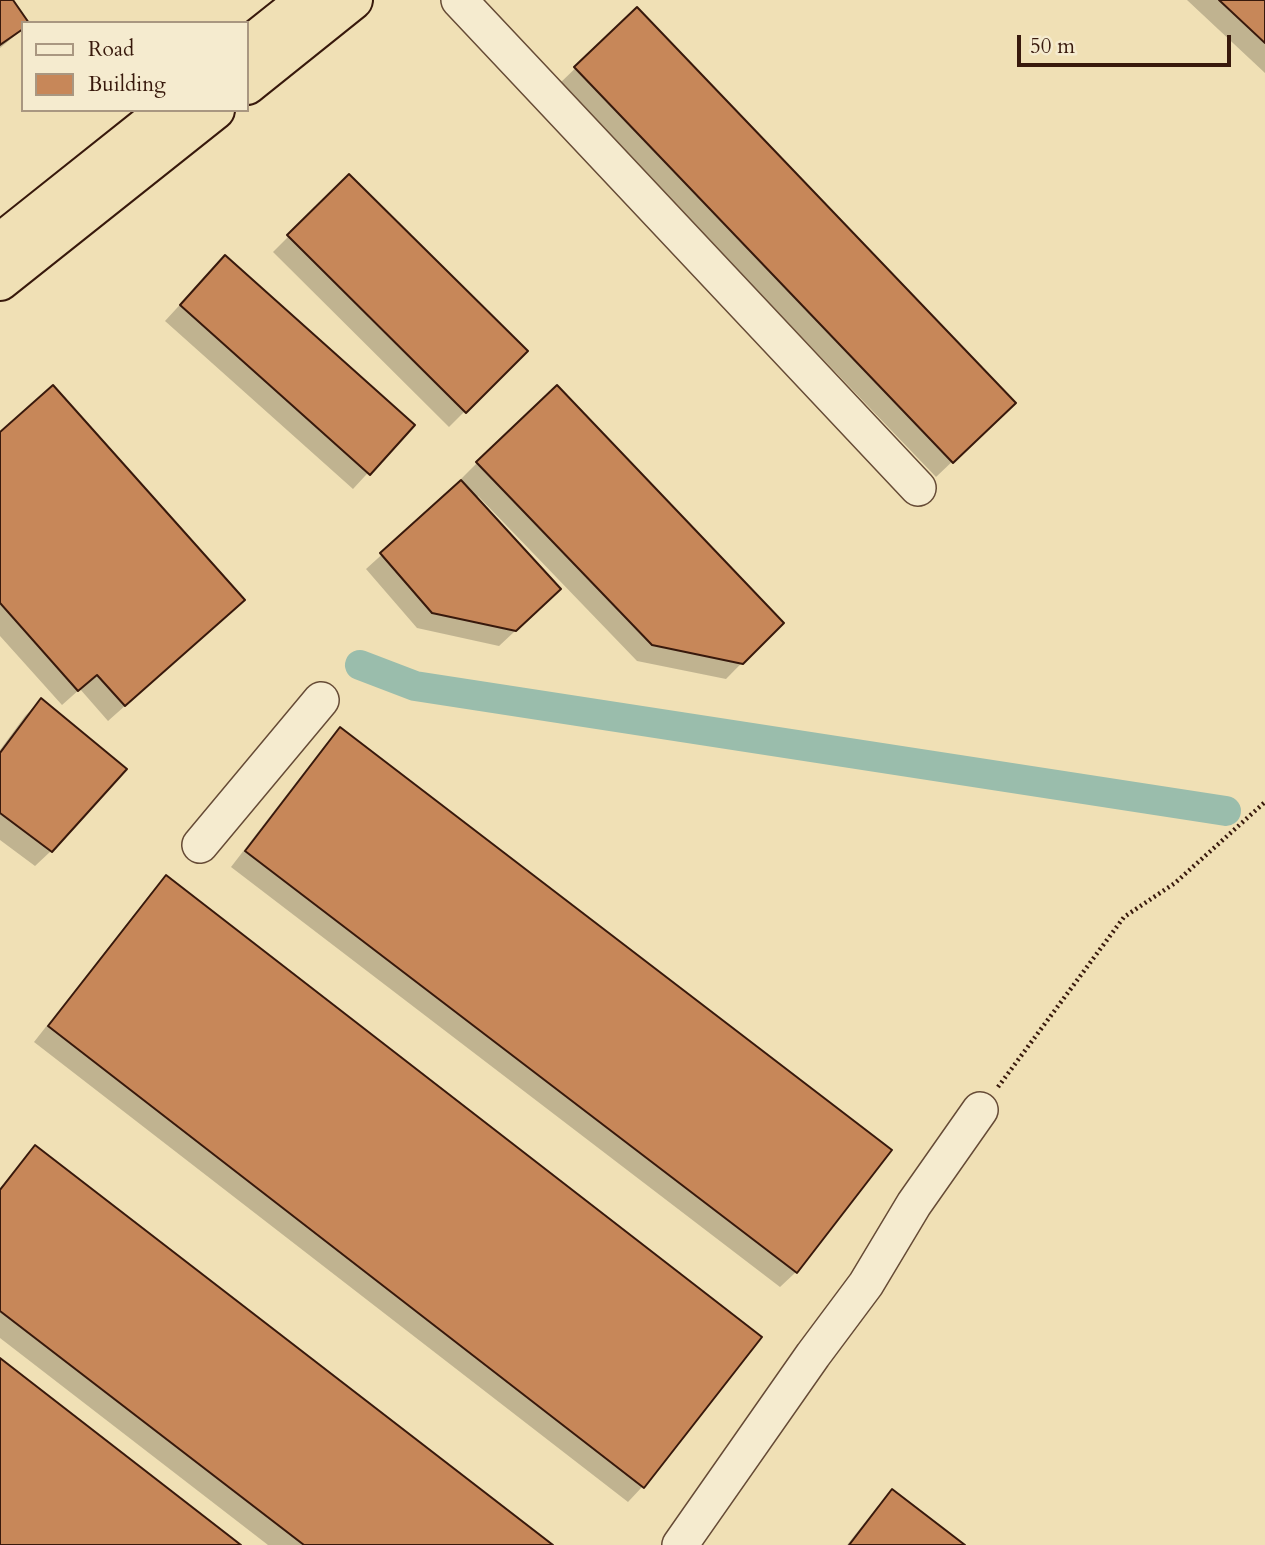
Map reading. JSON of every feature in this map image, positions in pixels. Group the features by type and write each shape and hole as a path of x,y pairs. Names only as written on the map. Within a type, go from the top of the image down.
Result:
{"highway":[{"path":"248,46 306,0"},
{"path":"248,84 353,0"},
{"path":"0,243 164,112"},
{"path":"0,281 212,112"}],"lane":[{"path":"459,0 918,488"},
{"path":"200,845 321,700"},
{"path":"680,1545 866,1284 914,1204 981,1110"}],"path":[{"path":"981,1110 1124,917 1175,883 1265,802"}],"building":[{"path":"0,0 13,0 28,21 21,21 21,30 0,45"},
{"path":"1219,0 1265,0 1265,43"},
{"path":"637,7 1016,403 953,463 574,67"},
{"path":"349,174 528,351 466,413 287,235"},
{"path":"225,255 415,425 370,475 180,305"},
{"path":"53,385 245,600 125,706 97,675 78,691 0,603 0,432"},
{"path":"557,385 784,623 743,664 652,645 476,462"},
{"path":"461,480 561,589 516,631 432,613 380,553"},
{"path":"41,698 127,769 52,852 0,813 0,753"},
{"path":"340,727 892,1150 797,1273 245,851"},
{"path":"166,875 762,1337 644,1488 48,1026"},
{"path":"35,1145 553,1545 304,1545 0,1311 0,1190"},
{"path":"0,1358 241,1545 0,1545"},
{"path":"892,1489 965,1545 849,1545"}],"waterway":[{"path":"360,665 415,686 1226,811"}]}
